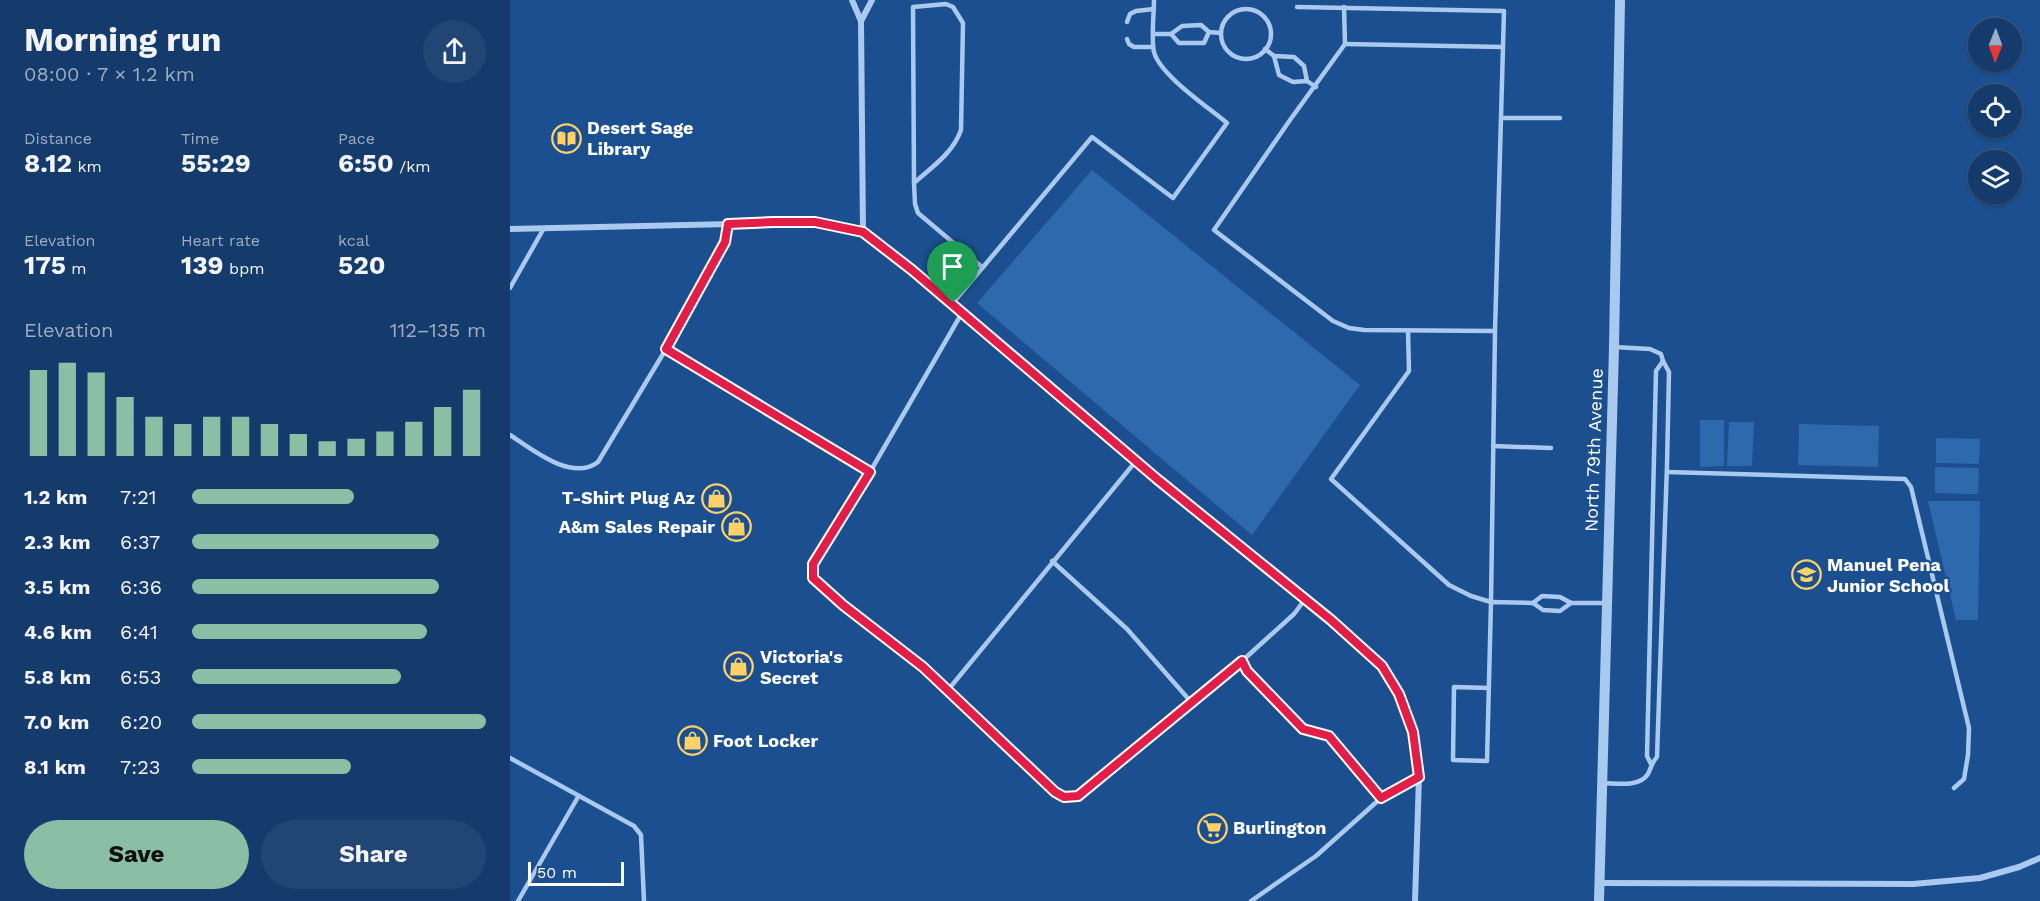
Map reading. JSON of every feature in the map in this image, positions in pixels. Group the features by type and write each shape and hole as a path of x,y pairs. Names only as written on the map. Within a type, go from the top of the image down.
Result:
{"street":[{"path":"852,0 861,21 863,232"},
{"path":"861,21 872,0"},
{"name":"North 79th Avenue","path":"1599,901 1614,347 1620,0"},
{"path":"510,229 815,222 863,232 963,311 1211,524 1306,598 1382,666 1399,694 1413,732 1419,777 1415,901"},
{"path":"1600,884 1913,884 1980,878 2010,870 2040,858"}],"lane":[{"path":"953,303 1092,137 1173,198 1227,123 1173,78 1154,55 1154,0"},
{"path":"1245,0 1245,9"},
{"path":"914,183 947,154 958,140 961,130 963,23 953,8 946,4 913,7 914,183 915,204 918,213 982,267"},
{"path":"1297,7 1504,11 1495,331 1491,602 1489,688 1487,761 1453,760 1454,687 1489,688"},
{"path":"1344,8 1346,44 1214,230 1334,321 1349,328 1495,331"},
{"path":"1127,22 1130,14 1136,11 1154,9"},
{"path":"1245,9 1256,11 1268,22 1270,38 1265,49 1255,57 1239,57 1226,48 1221,33 1226,18 1232,13 1245,9"},
{"path":"1154,34 1171,34 1182,26 1201,25 1209,33 1221,33"},
{"path":"1171,34 1179,43 1187,44 1204,43 1209,33"},
{"path":"1127,39 1128,44 1134,47 1153,47"},
{"path":"1346,44 1503,47"},
{"path":"1265,49 1274,57 1279,75 1293,82 1307,81 1316,87"},
{"path":"1274,57 1294,57 1304,66 1307,81"},
{"path":"1501,118 1560,118"},
{"path":"510,435 561,466 573,469 591,467 598,462 666,349 725,242 728,224"},
{"path":"510,288 544,228"},
{"path":"963,311 870,472 813,564 813,578 843,605 923,667 1055,792 1070,798 1078,796 1242,661 1294,614 1306,598"},
{"path":"1408,331 1408,371 1330,479 1449,585 1471,596 1491,602 1533,603 1543,610 1560,611 1571,603"},
{"path":"1602,783 1630,783 1642,780 1656,757 1667,472 1669,372 1661,354 1650,349 1614,347"},
{"path":"666,349 870,472"},
{"path":"1651,764 1647,756 1656,371 1663,361"},
{"path":"1493,446 1551,448"},
{"path":"948,690 1136,461"},
{"path":"1667,472 1905,478 1911,487 1969,729 1964,779 1954,788"},
{"path":"1052,561 1127,629 1192,703"},
{"path":"1533,603 1542,596 1560,597 1571,603 1607,603"},
{"path":"1242,661 1247,671 1303,729 1329,736 1381,798"},
{"path":"510,758 634,826 640,835 644,901"},
{"path":"1251,901 1316,856 1381,798 1419,777"},
{"path":"518,901 578,796"}],"shaded area":[{"path":"1092,170 1360,385 1252,535 977,303"},
{"path":"1700,420 1724,420 1724,466 1700,467"},
{"path":"1729,422 1754,422 1752,466 1727,466"},
{"path":"1799,424 1879,426 1878,467 1798,465"},
{"path":"1936,438 1980,439 1979,464 1936,463"},
{"path":"1935,467 1979,468 1978,494 1935,493"},
{"path":"1928,501 1980,501 1978,620 1956,620"}],"place":[{"name":"Desert Sage Library","path":"566,138"},
{"name":"T-Shirt Plug Az","path":"716,498"},
{"name":"A&m Sales Repair","path":"736,527"},
{"name":"Manuel Pena Junior School","path":"1806,575"},
{"name":"Victoria's Secret","path":"739,667"},
{"name":"Foot Locker","path":"692,741"},
{"name":"Burlington","path":"1212,828"}],"route":[{"path":"815,222 863,232 953,303 1157,479 1306,598 1382,666 1399,694 1413,732 1419,777 1381,798 1329,736 1303,729 1247,671 1242,661 1078,796 1070,798 1061,796 923,667 843,605 813,578 813,564 870,472 666,349 725,242 728,224 815,222"}]}
